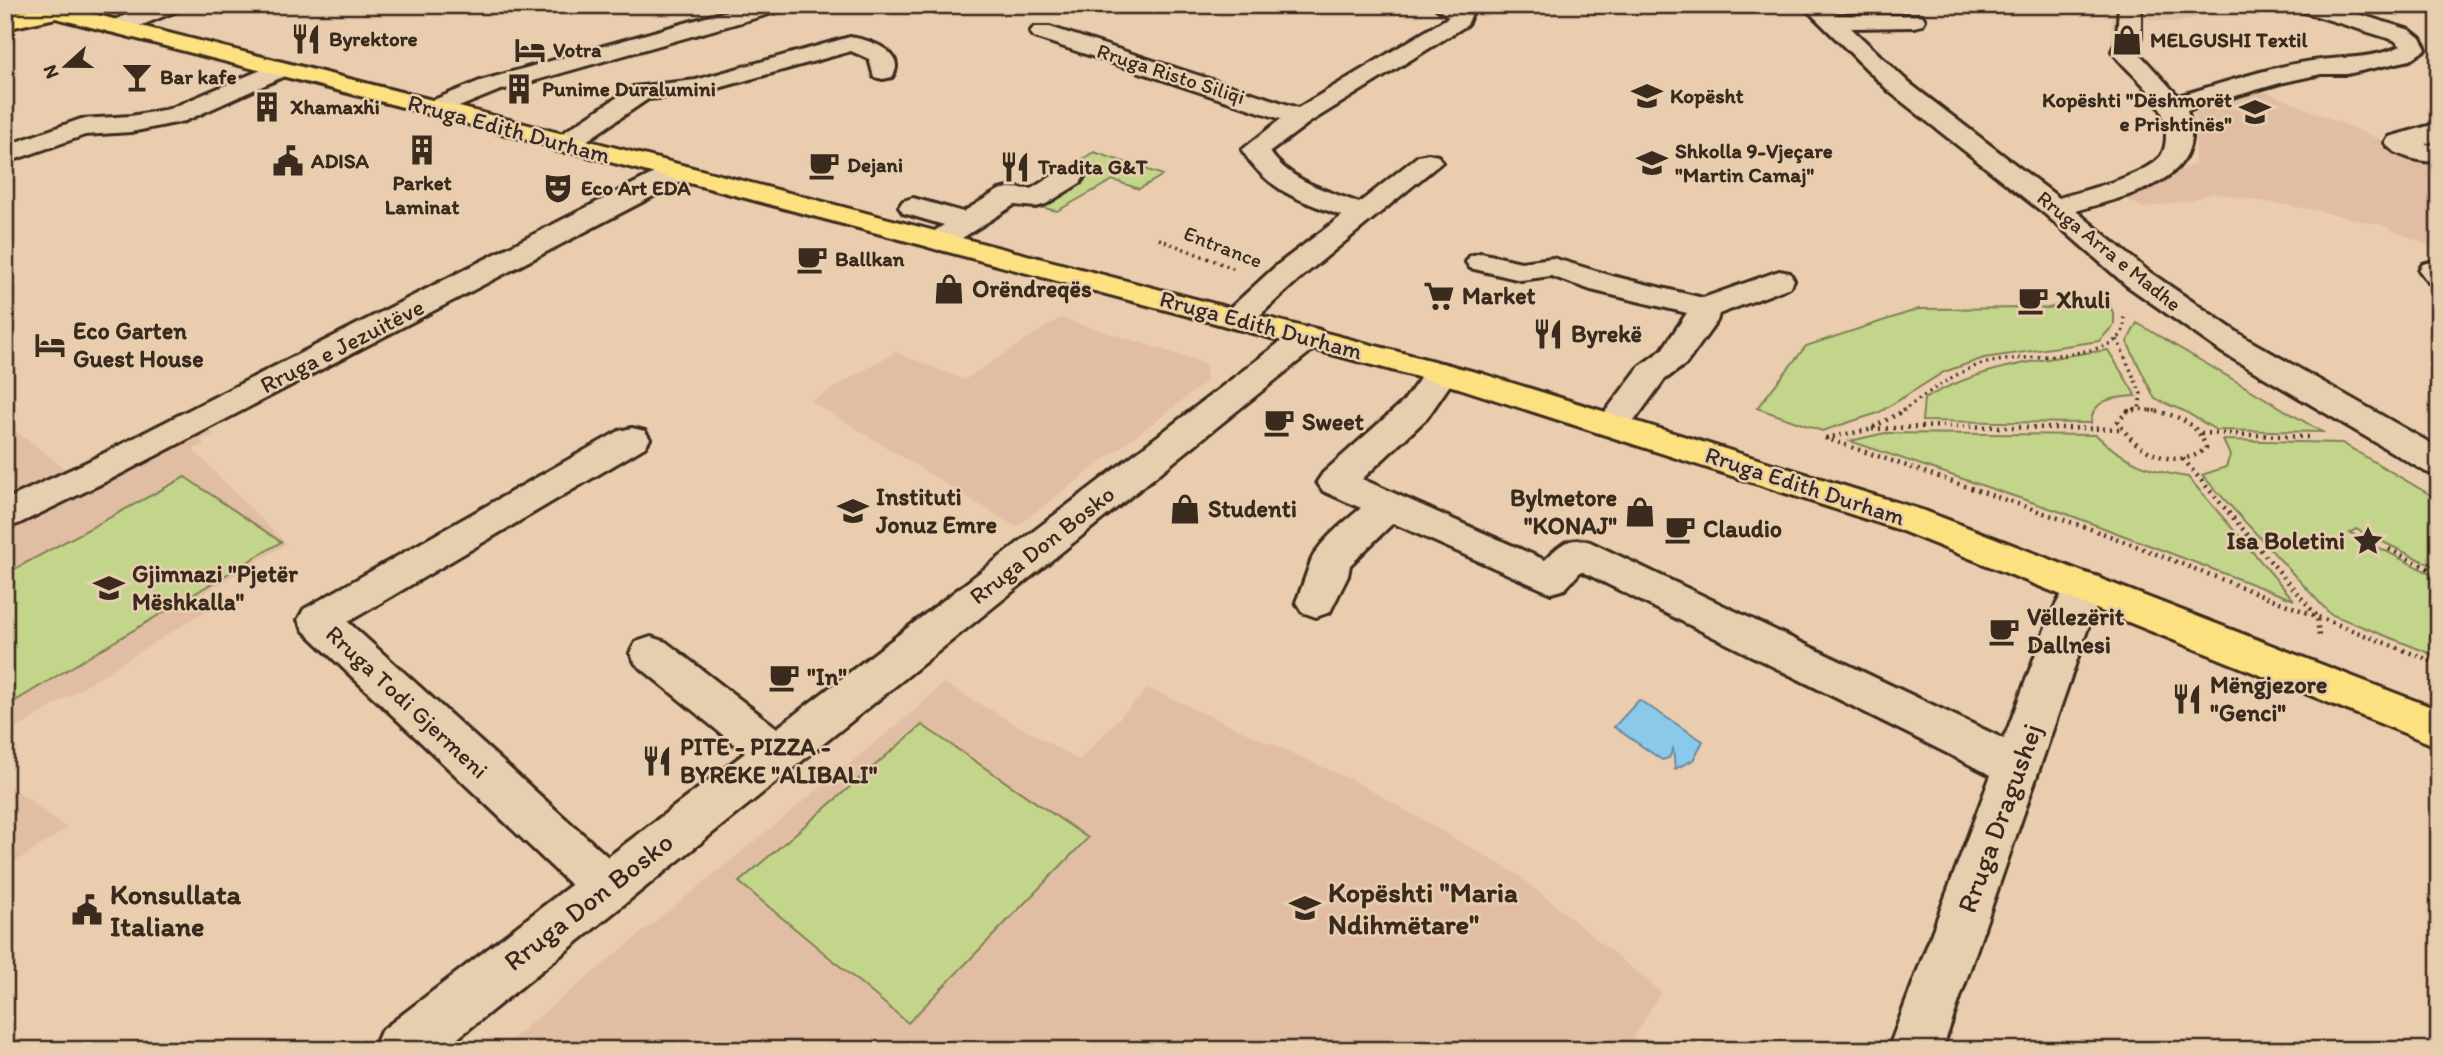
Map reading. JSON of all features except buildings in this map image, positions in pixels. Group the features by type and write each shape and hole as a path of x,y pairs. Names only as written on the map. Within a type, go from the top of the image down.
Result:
{"main road":[{"name":"Rruga Edith Durham","path":"62,8 117,27 1308,337 1441,373 1614,425 1911,520 2439,729"},
{"path":"5,22 62,8"},
{"path":"2335,689 2439,714"}],"street":[{"path":"117,27 171,5"},
{"path":"435,108 489,86 775,5"},
{"path":"1363,214 1284,181 1260,160 1255,150 1301,117 1459,20 1461,12 1443,5"},
{"name":"Rruga Arra e Madhe","path":"1813,5 1900,88 2056,208 2137,278 2235,346 2423,443 2439,464"},
{"path":"2056,208 2154,173 2171,162 2177,153 2178,129 2172,106 2124,51 2129,40 2130,5"},
{"path":"2172,106 2286,75 2321,67 2347,67 2402,55 2414,49 2412,43 2402,36 2378,26 2305,5"},
{"path":"1833,22 1913,20"},
{"name":"Rruga Risto Siliqi","path":"1042,32 1301,117"},
{"path":"564,144 642,92 697,87 850,44 863,45 876,51 883,61 883,72"},
{"path":"5,155 81,127 131,124 176,116 280,69"},
{"path":"2439,131 2398,143 2428,154 2439,153"},
{"path":"1237,319 1275,283 1428,162"},
{"name":"Rruga e Jezuitëve","path":"5,515 100,471 676,173"},
{"path":"938,241 1009,196 1036,198 1070,177"},
{"path":"913,207 967,222"},
{"path":"1480,262 1521,271 1553,267 1602,283 1705,308 1779,280"},
{"path":"1614,425 1652,373 1674,356 1701,321 1705,308"},
{"name":"Rruga Don Bosko","path":"400,1050 1308,337"},
{"path":"1441,373 1423,400 1398,426 1336,482 1551,579 1576,552 2018,767"},
{"name":"Rruga Todi Gjermeni","path":"607,887 318,620 632,439"},
{"path":"1315,602 1328,576 1331,561 1389,505"},
{"name":"Rruga Dragushej","path":"1916,1050 2070,616 2085,587"},
{"path":"651,653 777,753"}],"path":[{"name":"Entrance","path":"1159,239 1275,283"},
{"path":"1872,429 1961,373 1989,362 2083,350 2118,339 2125,324 2122,310"},
{"path":"2118,339 2141,394 2139,409"},
{"path":"2201,433 2206,448 2202,454 2183,459 2144,449 2125,436 2118,421 2121,415 2139,409 2166,413 2186,422 2201,433 2321,437"},
{"path":"2120,429 1943,426 1872,429 1825,438 2105,534 2439,664"},
{"path":"2183,459 2316,616 2335,689"},
{"path":"2389,549 2439,574"}],"shaded area":[{"name":"MELGUSHI Textil","path":"2073,5 2188,5 2210,14 2176,23 2143,18 2144,55 2157,73 2122,61 2111,47 2112,12"},
{"path":"2257,88 2393,145 2439,157 2439,250 2381,225 2309,209 2212,193 2193,200 2143,208 2120,195 2195,164 2196,105"},
{"path":"1060,318 1193,359 1206,366 1207,378 1205,383 1016,527 811,401 895,352 964,380"},
{"path":"5,423 71,473 5,496"},
{"name":"Gjimnazi \"Pjetër Mëshkalla\"","path":"205,426 214,434 201,440 204,444 193,450 286,544 199,596 210,608 5,736 5,528"},
{"path":"943,683 1079,760 1148,688 1358,783 1517,874 1661,992 1626,1050 498,1050 913,712"},
{"path":"5,782 67,828 5,869"}],"green space":[{"path":"1094,152 1163,175 1139,189 1113,180 1057,211 1018,202 1030,191"},
{"path":"2106,297 2114,315 2114,325 2099,341 1984,358 1944,372 1878,413 1822,431 1757,408 1806,346 1919,309 2048,308"},
{"path":"2137,323 2322,432 2216,430 2184,411 2155,399 2127,342"},
{"path":"2108,350 2136,396 2107,400 2096,408 2091,423 1922,421 1924,399 1968,379 2013,366"},
{"path":"1885,433 2096,435 2117,452 2139,464 2188,477 2294,600 2064,513 1850,441"},
{"path":"2223,440 2342,443 2439,500 2439,569 2356,529 2350,533 2439,578 2439,657 2330,614 2202,475 2226,467 2230,455"},
{"name":"Gjimnazi \"Pjetër Mëshkalla\"","path":"185,477 281,542 5,707 5,574"},
{"path":"922,725 1088,838 908,1023 739,882"}],"water":[{"path":"1639,700 1703,741 1693,760 1675,769 1673,749 1669,758 1662,760 1614,727"}],"place":[{"name":"Byrektore","path":"306,39"},
{"name":"MELGUSHI Textil","path":"2127,40"},
{"name":"Votra","path":"530,50"},
{"name":"Bar kafe","path":"137,77"},
{"name":"Punime Duralumini","path":"519,89"},
{"name":"Kopësht","path":"1647,96"},
{"name":"Xhamaxhi","path":"267,107"},
{"name":"Kopështi \"Dëshmorët e Prishtinës\"","path":"2255,112"},
{"name":"Parket Laminat","path":"422,150"},
{"name":"ADISA","path":"288,161"},
{"name":"Shkolla 9-Vjeçare \"Martin Camaj\"","path":"1652,163"},
{"name":"Dejani","path":"824,165"},
{"name":"Tradita G&T","path":"1015,167"},
{"name":"Eco Art EDA","path":"558,188"},
{"name":"Ballkan","path":"812,259"},
{"name":"Orëndreqës","path":"949,289"},
{"name":"Market","path":"1439,296"},
{"name":"Xhuli","path":"2033,300"},
{"name":"Byrekë","path":"1548,334"},
{"name":"Eco Garten Guest House","path":"50,345"},
{"name":"Sweet","path":"1279,422"},
{"name":"Studenti","path":"1185,509"},
{"name":"Instituti Jonuz Emre","path":"853,511"},
{"name":"Bylmetore \"KONAJ\"","path":"1640,512"},
{"name":"Claudio","path":"1680,529"},
{"name":"Isa Boletini","path":"2368,541"},
{"name":"Gjimnazi \"Pjetër Mëshkalla\"","path":"109,588"},
{"name":"Vëllezërit Dallnesi","path":"2004,631"},
{"name":"\"In\"","path":"784,677"},
{"name":"Mëngjezore \"Genci\"","path":"2187,699"},
{"name":"PITE - PIZZA - BYREKE \"ALIBALI\"","path":"657,761"},
{"name":"Kopështi \"Maria Ndihmëtare\"","path":"1305,908"},
{"name":"Konsullata Italiane","path":"87,910"}]}
